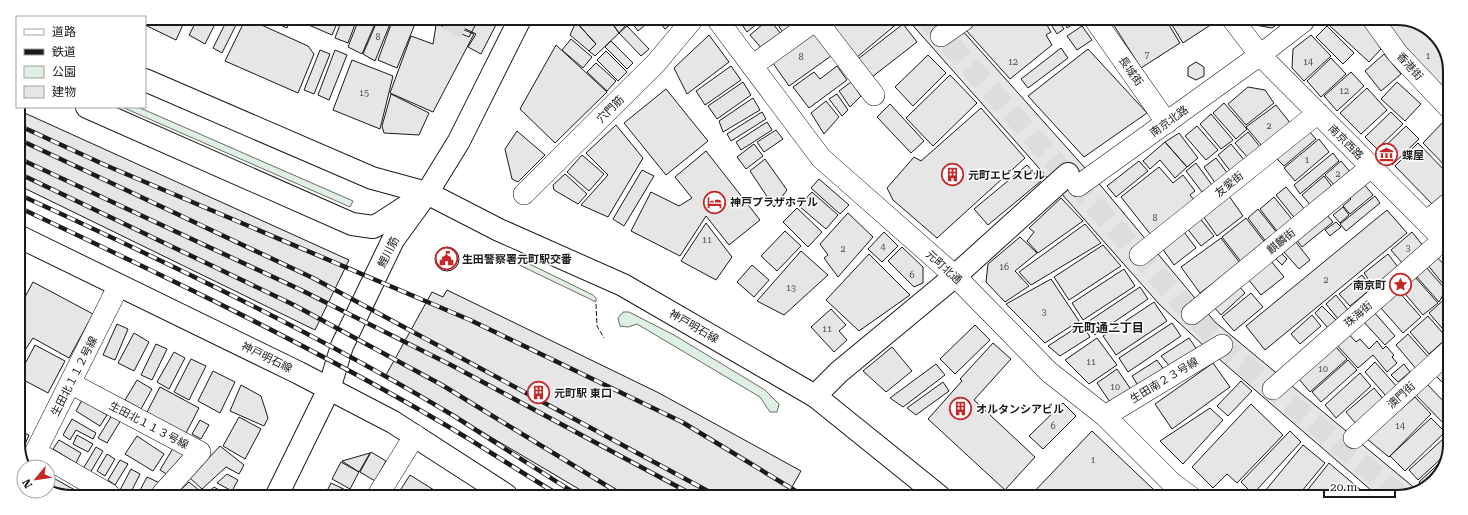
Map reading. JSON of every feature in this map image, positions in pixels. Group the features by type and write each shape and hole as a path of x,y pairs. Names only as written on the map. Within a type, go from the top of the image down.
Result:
{"main road":[{"name":"鯉川筋","path":"279,490 329,389 342,346 393,240 427,193 459,141 517,25"},
{"name":"神戸明石線","path":"146,80 372,178 427,193 499,230 623,285 815,396 932,490"},
{"path":"89,108 352,224 373,226 381,223 427,193"},
{"path":"815,396 840,372 1073,180"},
{"name":"神戸明石線","path":"25,239 329,389 415,435 498,490"}],"street":[{"name":"穴門筋","path":"524,194 656,63 688,25"},
{"name":"元町北通","path":"721,25 821,158 955,276 1049,372 1105,416 1172,483 1182,490"},
{"path":"752,66 809,25"},
{"path":"820,25 874,95"},
{"path":"941,36 957,25"},
{"name":"長城街","path":"1098,25 1166,123"},
{"name":"南京西路","path":"1237,25 1260,55 1443,239"},
{"name":"南京北路","path":"1073,180 1166,123 1260,55 1298,25"},
{"name":"香港街","path":"1377,25 1398,54 1443,102"},
{"name":"友愛街","path":"1140,255 1318,113"},
{"name":"麒麟街","path":"1192,314 1371,167"},
{"path":"1426,222 1443,208"},
{"name":"珠海街","path":"1273,389 1443,245"},
{"name":"生田北１１２号線","path":"32,459 119,285"},
{"name":"生田南２３号線","path":"1105,416 1222,345"},
{"name":"澳門街","path":"1354,438 1443,357"},
{"name":"生田北１１３号線","path":"70,383 200,452 166,490"},
{"path":"381,490 415,435"},
{"path":"56,470 100,490"}],"green space":[{"path":"124,108 140,108 353,201 350,207"},
{"path":"513,256 593,295 596,298 596,302 511,261"},
{"path":"623,312 629,312 674,335 765,390 779,404 777,412 770,412 760,397 637,324 628,327 620,326 618,318"}],"building":[{"path":"146,25 146,25 183,25 176,40"},
{"path":"194,25 214,25 205,44 189,35"},
{"path":"224,25 236,25 222,53 213,48"},
{"path":"243,25 262,25 308,46 314,54 298,93 225,61"},
{"path":"280,25 288,25 287,28"},
{"path":"309,25 336,25 332,35"},
{"path":"340,25 355,25 348,43 335,38"},
{"path":"357,25 374,25 362,54 348,47"},
{"path":"375,25 390,25 375,61 363,54"},
{"path":"391,25 415,25 397,68 378,60"},
{"path":"436,25 452,25 474,34 433,112 390,93 411,36 433,44"},
{"path":"440,25 475,25 469,37"},
{"path":"457,25 496,25 481,54 468,47 476,34"},
{"path":"575,25 579,25 596,44 589,51 570,35"},
{"path":"579,25 613,25 619,33 595,56 589,51 596,44"},
{"path":"613,25 626,25 619,33"},
{"path":"634,25 645,25 638,31"},
{"path":"662,25 670,25 665,29"},
{"path":"742,25 756,25 747,32"},
{"path":"762,25 774,25 782,35 763,50 750,35"},
{"path":"778,25 798,25 784,34"},
{"path":"828,25 895,25 856,58"},
{"path":"902,25 904,25 917,42 872,77 858,59"},
{"path":"912,25 957,25 1101,186 1215,322 1413,487 1403,490 1371,490 1204,346 1160,305"},
{"path":"971,25 1047,25 1051,32 1046,35 1052,45 1010,79 965,29"},
{"path":"1051,25 1061,25 1064,29 1057,34"},
{"path":"1114,25 1169,25 1180,43 1141,68"},
{"path":"1172,25 1210,25 1183,43"},
{"path":"1255,25 1276,25 1272,28"},
{"path":"1329,25 1366,25 1381,49 1369,62"},
{"path":"1387,25 1403,25 1411,27 1420,31 1433,43 1441,57 1443,68 1443,93"},
{"path":"627,26 649,49 641,56 619,33"},
{"path":"1082,26 1092,40 1077,50 1067,36"},
{"path":"1327,26 1354,53 1343,64 1316,37"},
{"path":"813,29 831,56 789,86 770,59"},
{"path":"709,35 729,62 687,94 674,68"},
{"path":"1311,35 1331,56 1304,81 1292,68 1293,49"},
{"path":"571,39 592,57 583,68 562,50"},
{"path":"611,41 633,63 627,69 605,47"},
{"path":"556,45 607,92 555,143 520,109"},
{"path":"1061,48 1068,58 1028,88 1021,79"},
{"path":"1088,49 1147,113 1084,157 1028,96"},
{"path":"320,50 330,54 314,94 304,90"},
{"path":"335,50 347,55 329,100 318,95"},
{"path":"606,51 627,72 618,81 597,60"},
{"path":"1384,54 1401,74 1381,91 1365,71"},
{"path":"928,55 946,73 913,106 895,87"},
{"path":"1331,58 1346,74 1321,97 1307,81"},
{"path":"352,60 393,76 380,129 333,110"},
{"path":"1196,62 1204,67 1204,76 1196,80 1188,76 1188,67"},
{"path":"596,63 616,81 607,91 587,72"},
{"path":"731,66 741,80 705,105 696,91"},
{"path":"837,66 847,80 809,108 793,87 814,72 820,79"},
{"path":"1351,72 1364,86 1337,111 1324,96"},
{"path":"950,75 977,103 933,146 906,118"},
{"path":"743,82 751,95 717,119 708,106"},
{"path":"851,82 861,96 850,107 839,91"},
{"path":"1397,82 1421,104 1405,121 1381,99"},
{"path":"1248,87 1265,90 1274,103 1246,125 1228,104"},
{"path":"1367,88 1387,110 1361,134 1340,113"},
{"path":"666,89 708,141 666,175 624,123"},
{"path":"391,94 429,113 419,135 384,133 382,126"},
{"path":"837,94 848,110 842,116 829,99"},
{"path":"753,98 760,110 723,132 719,121"},
{"path":"826,101 839,117 824,134 811,113"},
{"path":"1224,103 1247,129 1236,139 1213,113"},
{"path":"890,104 924,141 911,153 877,117"},
{"path":"1276,105 1291,124 1262,146 1246,127"},
{"name":"元町エビスビル","path":"981,108 1025,158 937,238 893,200 887,188 914,157 921,161"},
{"path":"762,112 766,119 731,141 727,134"},
{"path":"1391,112 1403,124 1377,149 1365,137"},
{"path":"25,113 349,260 315,330 25,188"},
{"path":"1211,114 1233,140 1221,149 1200,124"},
{"path":"767,122 772,130 741,150 736,142"},
{"path":"1443,122 1443,164 1423,143"},
{"path":"616,125 643,158 608,217 581,205 608,175 586,153"},
{"path":"1197,126 1218,150 1206,160 1185,136"},
{"path":"1406,126 1419,139 1392,165 1379,152"},
{"path":"776,130 783,139 764,152 757,142"},
{"path":"517,131 545,155 518,182 512,179 505,149"},
{"path":"1309,131 1316,139 1284,166 1276,158"},
{"path":"1248,132 1261,148 1248,158 1235,143"},
{"path":"1179,133 1198,158 1187,167 1165,142"},
{"path":"1319,139 1329,152 1295,181 1284,168"},
{"path":"1165,142 1187,167 1175,178 1160,160 1150,169 1143,161"},
{"path":"1418,143 1443,169 1443,195 1433,205 1395,166"},
{"path":"754,144 763,156 746,169 737,157"},
{"path":"1231,144 1245,161 1231,172 1218,155"},
{"name":"神戸プラザホテル","path":"706,151 760,220 729,245 706,216 680,256 631,231 651,192 679,206 692,198 675,177"},
{"path":"1333,153 1339,161 1300,194 1294,185"},
{"path":"582,155 604,174 589,191 567,172"},
{"path":"1216,158 1228,174 1216,184 1204,167"},
{"path":"765,159 787,190 774,207 750,171"},
{"path":"1139,161 1148,171 1116,197 1107,186"},
{"path":"1341,161 1351,173 1336,187 1325,175"},
{"path":"1196,163 1212,185 1202,192 1186,171"},
{"path":"1027,165 1041,181 988,225 974,209"},
{"path":"1159,167 1173,183 1183,175 1195,191 1190,195 1194,200 1151,235 1121,197"},
{"path":"642,170 654,176 624,226 613,219"},
{"path":"565,174 587,194 578,204 554,190 553,185"},
{"path":"1324,176 1334,189 1312,207 1302,195"},
{"path":"819,179 849,205 840,214 811,188"},
{"path":"1363,183 1373,195 1350,214 1343,206 1351,199 1348,196"},
{"path":"1286,187 1307,212 1297,221 1276,195"},
{"path":"812,192 838,215 826,229 799,206"},
{"path":"1229,196 1243,216 1217,236 1203,216"},
{"path":"1375,196 1380,203 1346,231 1340,224"},
{"path":"1274,197 1295,223 1280,235 1260,209"},
{"path":"1061,198 1083,221 1038,253 1027,241 1034,232 1029,228"},
{"path":"1343,207 1349,215 1340,223 1333,215"},
{"path":"797,208 822,232 808,247 783,222"},
{"path":"1258,209 1278,234 1267,243 1248,218"},
{"path":"1387,210 1407,233 1265,350 1246,326"},
{"path":"848,213 873,237 838,277 824,258 828,255 820,244"},
{"path":"1327,215 1333,222 1302,247 1296,239"},
{"path":"1199,217 1214,236 1201,246 1186,227"},
{"path":"1246,218 1266,244 1242,263 1222,237"},
{"path":"1336,222 1341,227 1330,236 1325,230"},
{"path":"706,223 732,257 716,280 681,261"},
{"path":"1085,224 1101,243 1031,285 1019,272"},
{"path":"785,231 801,246 777,271 761,256"},
{"path":"884,232 898,246 882,262 868,249"},
{"path":"1184,232 1196,248 1174,265 1162,248"},
{"path":"1412,232 1424,247 1403,264 1391,250"},
{"path":"1020,237 1037,253 1015,271 1029,286 1005,302 986,282 988,264"},
{"path":"1221,238 1240,263 1200,293 1181,267"},
{"path":"1295,241 1310,260 1299,269 1283,251"},
{"path":"1103,245 1121,266 1069,300 1054,277"},
{"name":"生田警察署元町駅交番","path":"447,247 456,250 459,259 456,268 447,271 438,268 435,259 438,250"},
{"path":"902,247 923,267 923,283 914,287 888,261"},
{"path":"801,251 828,275 784,315 757,301"},
{"path":"1280,252 1287,259 1282,265 1274,257"},
{"path":"869,254 910,295 859,331 826,300"},
{"path":"1388,254 1398,267 1373,286 1364,273"},
{"path":"1436,256 1443,264 1443,284 1427,264"},
{"path":"1271,261 1284,277 1261,295 1248,279"},
{"path":"752,265 769,280 754,297 737,282"},
{"path":"1425,266 1443,287 1443,295 1439,302 1416,276"},
{"path":"1124,269 1135,286 1083,320 1072,303"},
{"path":"1362,275 1372,288 1350,306 1339,294"},
{"path":"1414,276 1438,303 1423,315 1400,288"},
{"path":"1051,279 1079,321 1045,343 1006,304"},
{"path":"33,282 93,314 69,358 33,338 25,350 25,297"},
{"path":"1238,285 1245,293 1221,315 1213,306"},
{"path":"1140,287 1148,299 1095,335 1086,323"},
{"name":"元町駅 東口","path":"447,290 659,393 801,471 790,490 581,490 386,375 432,292 443,297"},
{"path":"1398,291 1421,317 1403,333 1380,307"},
{"path":"1251,293 1263,307 1234,331 1222,317"},
{"path":"1336,295 1349,311 1339,320 1326,304"},
{"path":"1443,300 1443,329 1429,313"},
{"path":"1154,302 1167,321 1116,355 1103,336"},
{"path":"1322,306 1336,320 1328,328 1315,313"},
{"path":"831,309 846,325 839,331 847,340 834,352 811,327"},
{"path":"1373,311 1395,336 1385,345 1362,320"},
{"path":"1312,315 1321,326 1300,344 1291,334"},
{"path":"1428,316 1443,333 1443,342 1429,354 1410,332"},
{"path":"1172,323 1181,336 1128,372 1119,358"},
{"path":"117,324 128,329 115,360 103,355"},
{"path":"1082,324 1090,337 1060,356 1048,346"},
{"path":"975,325 990,340 955,374 940,359"},
{"path":"1347,332 1356,342 1360,339 1369,349 1377,341 1383,349 1386,346 1394,355 1392,357 1397,363 1387,372 1373,355 1358,368 1335,343"},
{"path":"134,333 149,342 134,371 118,363"},
{"path":"1408,334 1431,360 1418,371 1396,345"},
{"path":"1097,338 1117,365 1089,384 1065,360"},
{"path":"1189,338 1198,351 1172,369 1161,356"},
{"name":"オルタンシアビル","path":"993,343 1011,359 974,400 1035,457 1005,490 928,419 962,381 960,379"},
{"path":"156,344 167,349 152,380 141,375"},
{"path":"35,345 65,361 48,393 25,381 25,364"},
{"path":"1334,345 1347,359 1310,392 1298,378"},
{"path":"892,347 912,371 886,392 863,371"},
{"path":"174,352 185,358 169,389 157,382"},
{"path":"191,359 206,366 189,400 174,392"},
{"path":"1157,360 1164,370 1139,387 1132,376"},
{"path":"1348,360 1357,370 1321,402 1312,392"},
{"path":"1375,362 1398,388 1387,397 1365,372"},
{"path":"1213,363 1230,387 1172,429 1155,404"},
{"path":"936,364 945,375 903,407 890,398"},
{"path":"1404,364 1410,372 1398,382 1391,375"},
{"path":"1117,369 1132,391 1112,405 1097,383"},
{"path":"1443,369 1443,383 1436,376"},
{"path":"213,371 235,382 220,413 198,401"},
{"path":"1360,373 1371,386 1336,418 1325,405"},
{"path":"137,380 152,389 141,409 125,400"},
{"path":"1241,381 1252,391 1228,416 1217,406"},
{"path":"943,382 949,391 916,415 907,408"},
{"path":"1425,382 1443,401 1443,423 1414,393"},
{"path":"241,385 261,396 268,418 264,426 230,411"},
{"path":"160,387 199,408 185,435 146,414"},
{"path":"1374,388 1384,400 1356,424 1346,412"},
{"path":"1415,397 1431,414 1389,457 1367,439"},
{"path":"82,400 107,415 100,426 76,411"},
{"path":"1063,403 1076,416 1043,449 1029,436"},
{"path":"1251,404 1283,435 1237,483 1227,474 1213,488 1192,467"},
{"path":"1210,408 1223,420 1183,464 1160,441"},
{"path":"112,415 121,420 107,443 98,438"},
{"path":"239,417 261,429 245,459 223,446"},
{"path":"1431,418 1443,430 1443,434 1405,471 1390,456"},
{"path":"72,419 96,433 93,439 76,430 70,440 63,435"},
{"path":"200,420 209,425 201,439 192,434"},
{"path":"1092,431 1154,490 1036,490"},
{"path":"1290,431 1301,442 1257,490 1249,490 1241,482"},
{"path":"25,433 29,435 25,444"},
{"path":"77,435 93,444 88,452 73,444"},
{"path":"137,436 164,454 153,471 125,454"},
{"path":"59,440 81,453 76,463 53,449"},
{"path":"1442,440 1443,444 1440,459 1418,480 1409,470"},
{"path":"175,445 188,453 168,475 160,470"},
{"path":"1303,445 1325,463 1303,490 1266,490"},
{"path":"220,446 244,465 239,474 226,467 202,489 190,478"},
{"path":"96,447 103,451 90,473 83,469"},
{"path":"371,452 386,461 375,481 360,472"},
{"path":"370,453 359,472 342,461"},
{"path":"107,454 115,459 105,476 97,471"},
{"path":"120,460 128,464 115,485 108,480"},
{"path":"341,462 359,472 350,489 332,479"},
{"path":"1329,463 1361,490 1308,490"},
{"path":"1438,465 1425,480 1420,484 1419,482"},
{"path":"131,469 140,474 132,490 120,490"},
{"path":"227,474 238,480 233,490 217,483"},
{"path":"410,475 434,490 400,490"},
{"path":"147,477 162,484 157,490 140,490"},
{"path":"56,479 75,490 62,489 57,488"},
{"path":"189,482 199,490 180,490"},
{"path":"331,483 346,490 328,490"},
{"path":"214,487 219,490 211,490"}],"tunnel":[{"path":"461,25 473,30"},
{"path":"932,25 1192,314 1222,345 1393,490"}],"railway":[{"path":"25,128 105,165 470,320 682,422 794,490"},
{"path":"25,142 313,278 706,490"},
{"path":"25,161 301,290 451,365 684,490"},
{"path":"25,176 294,305 442,385 614,490"},
{"path":"25,197 184,272 348,355 454,416 570,490"},
{"path":"25,210 182,285 344,368 449,427 551,490"}],"fence":[{"path":"596,304 597,326 604,338"}],"place":[{"name":"蝶屋","path":"1386,155"},
{"name":"元町エビスビル","path":"953,175"},
{"name":"神戸プラザホテル","path":"715,202"},
{"name":"生田警察署元町駅交番","path":"447,259"},
{"name":"南京町","path":"1401,285"},
{"name":"元町駅 東口","path":"538,393"},
{"name":"オルタンシアビル","path":"960,409"}],"district":[{"name":"元町通二丁目","path":"1108,328"}]}
